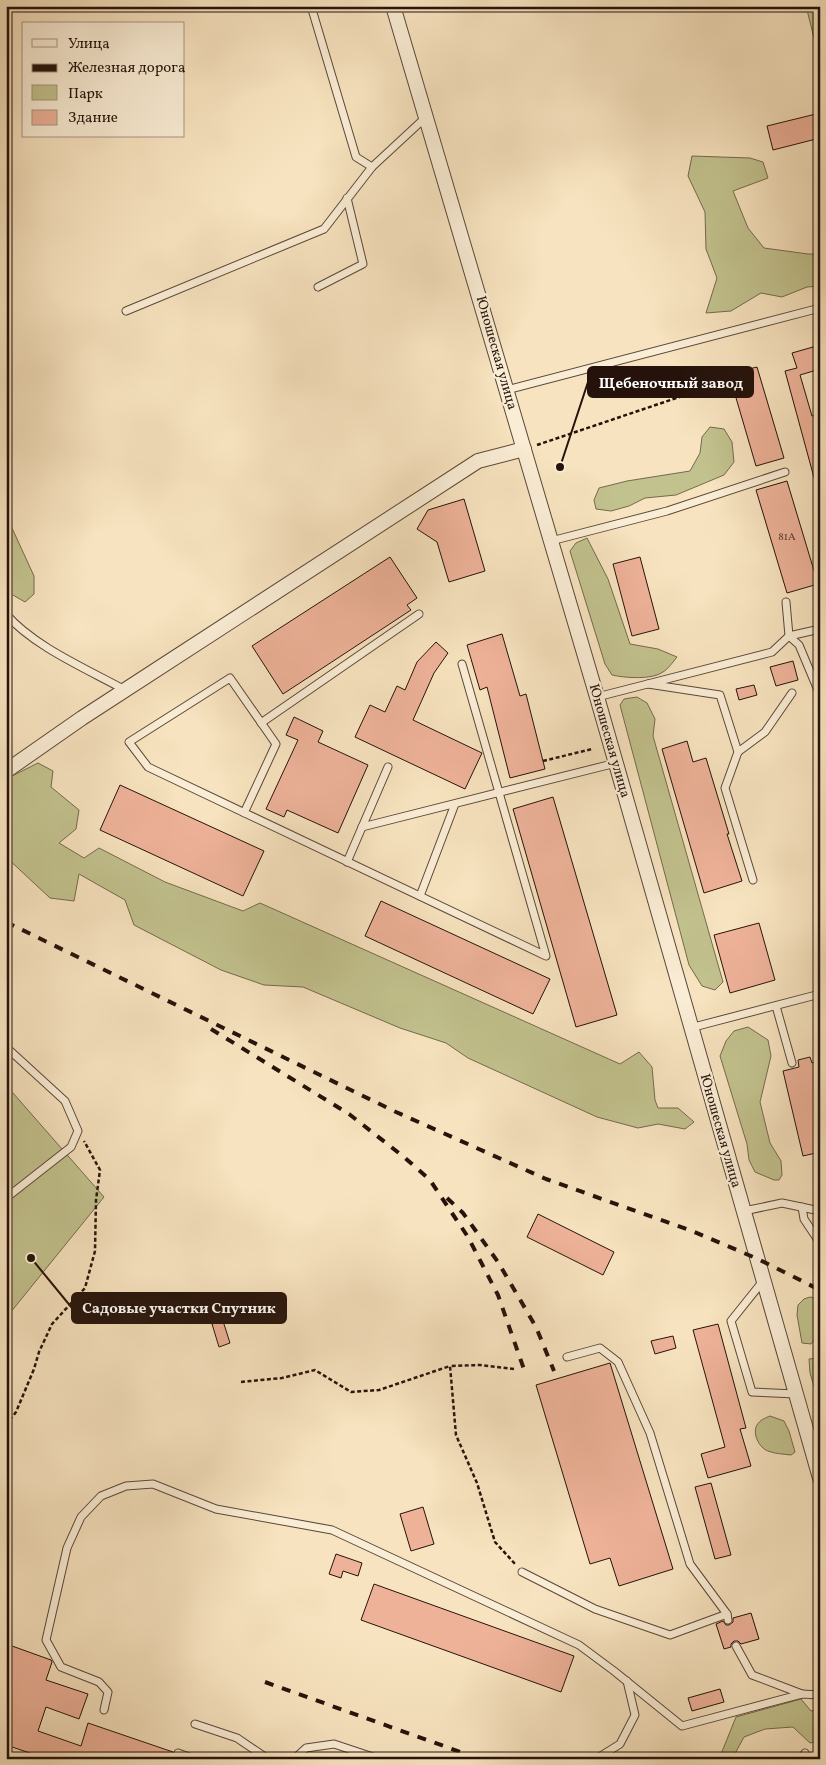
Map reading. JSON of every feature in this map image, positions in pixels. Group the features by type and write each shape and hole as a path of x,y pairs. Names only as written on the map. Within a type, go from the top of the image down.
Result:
{"street":[{"name":"Юношеская улица","path":"393,6 597,697 820,1478"},
{"path":"6,771 125,690 478,460 524,449"}],"lane":[{"path":"312,6 356,157 372,167"},
{"path":"126,311 324,228 372,167 426,118"},
{"path":"318,287 362,264 347,198"},
{"path":"507,390 820,308"},
{"path":"551,541 667,511 785,472"},
{"path":"786,602 789,636 799,645 820,695"},
{"path":"6,614 17,626 47,647 125,690"},
{"path":"262,722 419,614"},
{"path":"597,697 772,652 789,636 820,629"},
{"path":"244,813 276,744 230,678 129,742 148,768 546,956 462,664"},
{"path":"648,684 720,695 738,752"},
{"path":"752,880 725,788 738,752 765,732 792,693"},
{"path":"362,827 616,763"},
{"path":"347,862 388,767"},
{"path":"420,896 456,804"},
{"path":"690,1028 820,994"},
{"path":"776,1006 792,1063"},
{"path":"6,1047 65,1101 78,1131 71,1147 6,1198"},
{"path":"744,1211 782,1203 820,1211"},
{"path":"802,1207 804,1219 820,1243"},
{"path":"764,1280 731,1321 733,1330 752,1392 796,1394"},
{"path":"522,1572 595,1609 670,1635 728,1617 690,1564 650,1433 618,1362 600,1348 567,1357"},
{"path":"104,1710 108,1692 99,1682 62,1667 46,1640 67,1548 81,1517 101,1496 126,1486 153,1484 216,1509 332,1530 578,1645 682,1726 802,1694"},
{"path":"736,1646 752,1675 802,1694 820,1695"},
{"path":"596,1759 620,1744 635,1715 626,1681"},
{"path":"195,1724 237,1738 268,1759"},
{"path":"294,1759 306,1748 334,1744 379,1759"},
{"path":"178,1753 195,1759"}],"path":[{"path":"524,449 715,385"},
{"path":"543,761 592,748"},
{"path":"6,1425 16,1412 34,1369 38,1352 52,1324 85,1288 95,1251 96,1200 100,1170 78,1131"},
{"path":"450,1366 456,1435 477,1483 495,1542 522,1572"},
{"path":"241,1382 282,1378 314,1370 351,1392 378,1390 450,1366 514,1369"}],"green space":[{"path":"806,6 820,6 820,62"},
{"path":"692,156 750,158 763,162 768,178 733,191 748,228 764,248 820,254 820,286 807,287 782,297 761,293 731,311 706,313 717,278 706,249 705,212 688,176"},
{"path":"710,427 724,429 732,442 734,462 724,475 676,495 645,498 629,506 611,511 596,509 594,500 599,488 627,481 690,471 700,453 702,437"},
{"path":"6,515 34,576 34,594 25,602 6,591"},
{"path":"587,538 608,579 630,644 658,649 677,657 669,667 658,675 631,677 612,675 605,664 570,551 576,543"},
{"path":"637,697 647,703 655,719 653,736 723,982 715,990 702,986 689,965 620,705 624,699"},
{"path":"38,763 53,771 51,787 79,810 76,829 59,843 84,858 99,848 165,882 243,911 260,903 620,1064 639,1052 652,1067 655,1100 658,1108 678,1108 694,1122 685,1129 658,1124 638,1128 597,1117 468,1058 446,1043 400,1028 303,987 264,985 221,970 134,925 125,900 79,874 74,901 50,898 6,857 6,779"},
{"path":"748,1027 768,1040 771,1056 760,1102 770,1143 781,1161 782,1175 779,1180 774,1180 755,1172 749,1160 747,1144 720,1056 726,1041 734,1031"},
{"path":"6,1085 104,1197 6,1318"},
{"path":"810,1297 820,1299 820,1314 815,1316 815,1338 811,1344 802,1343 797,1315 798,1305 804,1299"},
{"path":"809,1359 820,1359 820,1406 810,1373"},
{"path":"770,1416 784,1421 795,1452 791,1455 768,1451 757,1440 755,1432 757,1425 761,1420"},
{"path":"801,1699 811,1711 820,1709 820,1741 810,1743 793,1727 765,1729 744,1737 732,1759 719,1759 736,1717"}],"building":[{"path":"820,113 820,138 773,150 767,126"},
{"path":"820,345 820,369 800,375 812,416 820,414 820,485 816,485 785,371 797,368 792,353"},
{"path":"757,367 784,458 756,466 729,374"},
{"path":"787,481 818,584 787,593 756,490"},
{"path":"464,499 485,571 449,582 437,542 417,529 428,510"},
{"path":"390,557 417,598 407,605 411,610 283,694 252,646"},
{"path":"640,557 659,629 632,636 613,564"},
{"path":"502,634 520,696 526,694 545,769 510,778 487,687 480,690 467,645"},
{"path":"436,642 448,653 434,673 413,720 482,753 465,789 355,737 370,705 385,712 397,686 405,690 417,662"},
{"path":"793,661 798,680 776,686 770,667"},
{"path":"754,685 757,695 739,700 736,689"},
{"path":"294,717 323,731 318,742 368,765 338,833 287,810 284,817 266,809 298,740 286,735"},
{"path":"687,741 693,762 706,758 742,881 704,893 662,749"},
{"path":"120,785 264,851 243,896 100,830"},
{"path":"553,797 617,1015 576,1027 513,809"},
{"path":"381,901 550,979 533,1014 365,936"},
{"path":"759,923 775,980 730,993 714,935"},
{"path":"810,1057 812,1063 820,1061 820,1152 803,1156 783,1071 799,1067 798,1060"},
{"path":"538,1214 614,1252 603,1275 527,1237"},
{"path":"223,1321 230,1343 219,1347 212,1324"},
{"path":"718,1324 746,1428 740,1429 751,1466 708,1478 701,1454 725,1447 693,1330"},
{"path":"673,1336 676,1348 655,1354 651,1341"},
{"path":"610,1363 673,1569 619,1586 610,1558 590,1564 536,1385"},
{"path":"711,1483 731,1555 715,1559 695,1487"},
{"path":"423,1507 434,1544 411,1551 400,1514"},
{"path":"336,1554 362,1563 358,1576 343,1571 341,1578 329,1574"},
{"path":"374,1584 574,1656 561,1692 361,1620"},
{"path":"751,1613 759,1639 741,1644 738,1641 734,1641 731,1647 724,1649 716,1624 723,1621 726,1625 729,1625 733,1622 733,1618"},
{"path":"12,1646 51,1660 46,1680 88,1694 79,1719 46,1707 38,1731 81,1746 88,1723 173,1752 174,1756 178,1759 48,1759 6,1745 6,1662"},
{"path":"720,1689 724,1702 692,1711 688,1698"}],"railway":[{"path":"6,922 396,1112 546,1179 692,1231 758,1259 820,1290"},
{"path":"211,1029 349,1114 430,1180 468,1237 498,1295 526,1375"},
{"path":"447,1198 463,1213 498,1262 536,1327 554,1371"},
{"path":"265,1682 480,1759"}],"place":[{"name":"Щебеночный завод","path":"560,467"},
{"name":"Садовые участки Спутник","path":"31,1258"}]}
